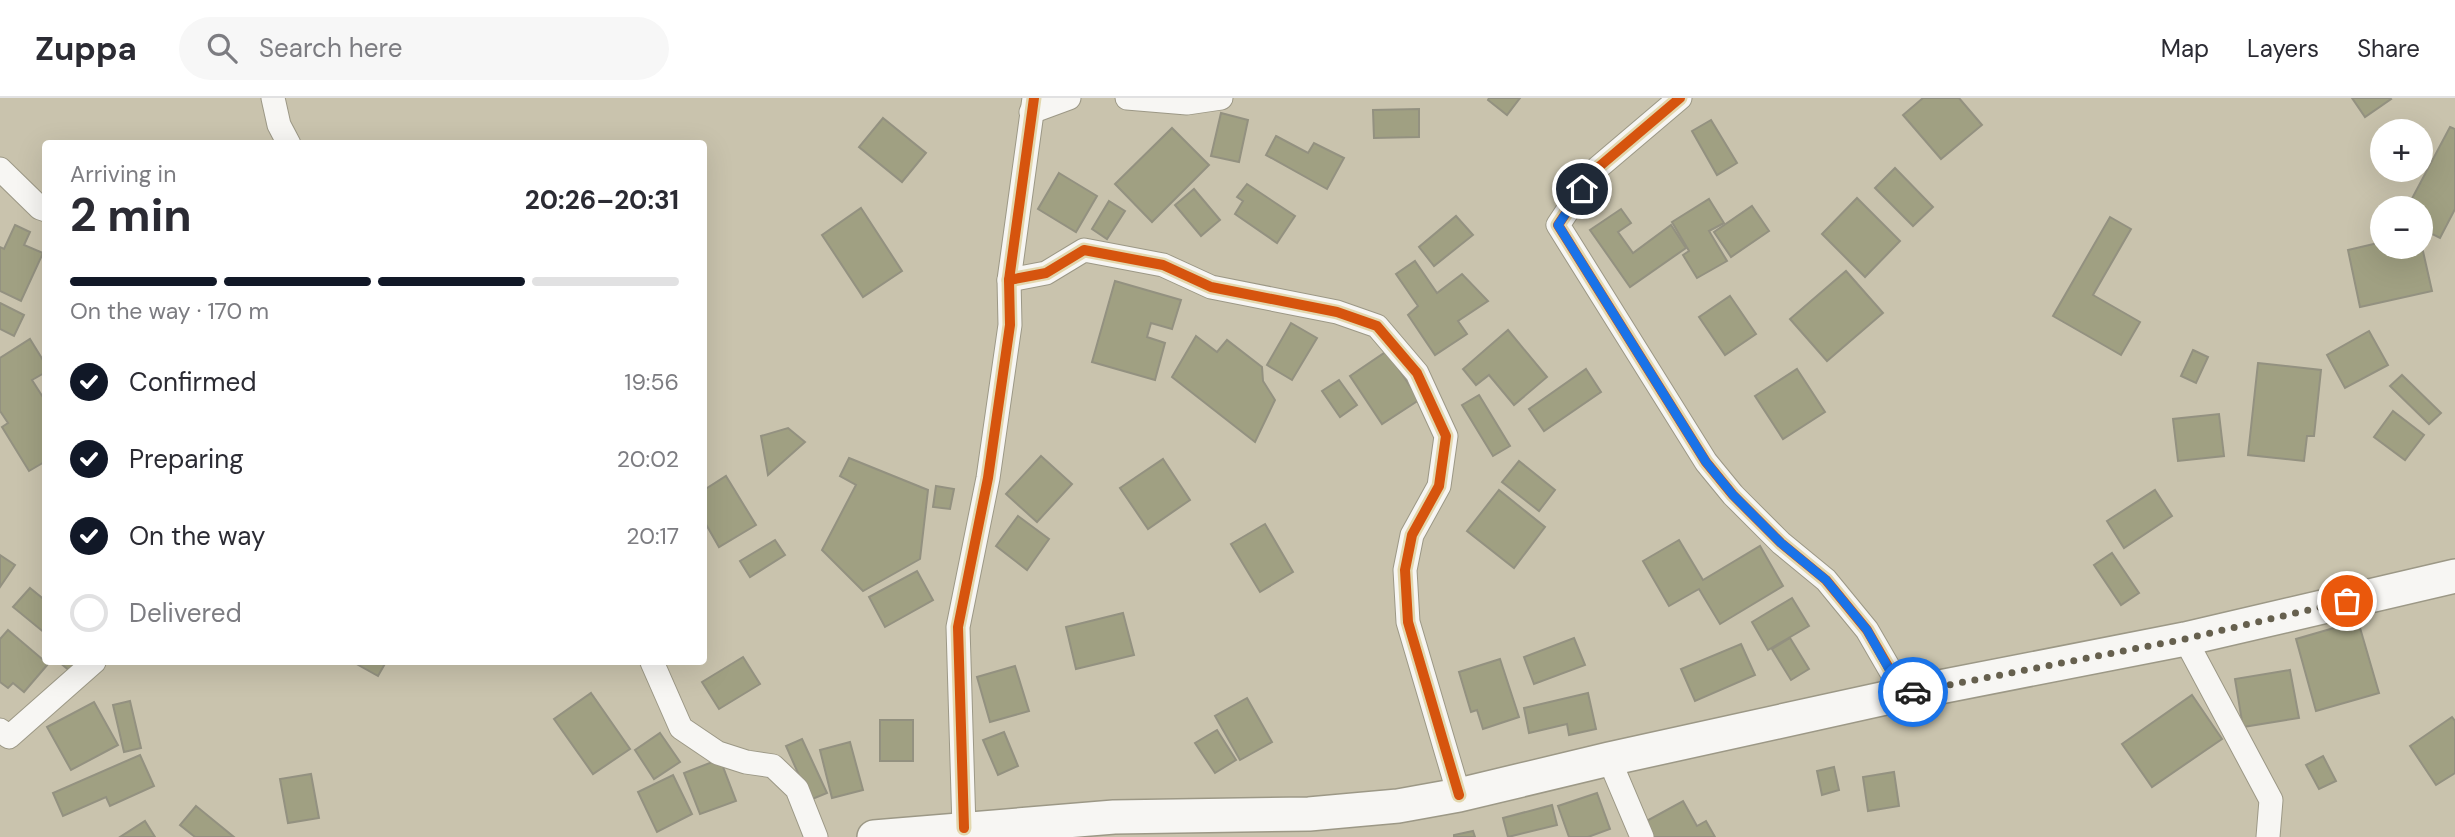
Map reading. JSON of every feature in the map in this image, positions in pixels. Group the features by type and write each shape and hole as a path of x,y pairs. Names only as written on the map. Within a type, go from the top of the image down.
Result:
{"main road":[{"path":"874,837 1114,817 1309,814 1398,806 1459,795 1903,694 2185,639 2455,576"}],"street":[{"path":"273,98 279,125 287,140"},
{"path":"964,828 958,627 988,478 1010,325 1009,280 1032,105 1069,98"},
{"path":"1127,98 1187,103 1222,98"},
{"path":"1680,98 1594,171 1558,225 1706,462 1733,495 1781,543 1826,580 1867,630 1903,694"},
{"path":"0,169 42,209"},
{"path":"1009,280 1046,273 1084,250 1163,265 1211,287 1337,312 1377,326 1417,373 1446,436 1439,486 1412,535 1405,570 1408,622 1459,795"},
{"path":"2185,639 2271,800 2268,837"},
{"path":"0,730 9,737 91,665"},
{"path":"653,665 681,728 718,753 746,762 773,766 797,789 816,837"},
{"path":"1609,759 1642,837"}],"building":[{"path":"1520,98 1507,115 1488,100"},
{"path":"1923,98 1959,98 1982,125 1941,159 1903,115"},
{"path":"2352,98 2390,98 2391,99 2365,117"},
{"path":"1419,109 1419,137 1374,138 1373,110"},
{"path":"1221,113 1248,120 1239,162 1211,156"},
{"path":"883,118 926,153 902,182 859,147"},
{"path":"1711,120 1737,163 1717,175 1692,131"},
{"path":"2450,127 2455,129 2455,209 2440,238 2433,234 2433,196 2413,196 2421,182 2433,182 2433,159"},
{"path":"1172,128 1209,165 1152,222 1115,184"},
{"path":"1276,136 1308,153 1314,143 1344,158 1327,189 1266,155"},
{"path":"1895,168 1933,207 1913,226 1875,188"},
{"path":"1059,173 1097,196 1076,232 1038,209"},
{"path":"1247,184 1295,216 1277,243 1235,214 1243,201 1237,197"},
{"path":"1194,189 1220,220 1201,236 1175,205"},
{"path":"1857,198 1900,241 1865,277 1822,234"},
{"path":"1709,199 1724,223 1709,231 1727,261 1697,278 1683,255 1689,251 1672,222"},
{"path":"1109,201 1125,211 1107,239 1092,229"},
{"path":"1752,206 1769,231 1731,257 1714,232"},
{"path":"861,208 902,271 863,297 822,235"},
{"path":"1621,209 1631,223 1618,232 1633,253 1671,225 1686,248 1630,287 1590,230"},
{"path":"1456,216 1473,235 1434,266 1419,247"},
{"path":"2110,217 2131,229 2093,295 2140,322 2121,355 2053,316"},
{"path":"15,225 30,232 24,245 42,253 21,301 0,291 0,247 4,249"},
{"path":"2370,245 2370,259 2425,259 2432,291 2360,307 2348,250"},
{"path":"1415,261 1437,293 1462,274 1488,301 1458,321 1467,334 1435,355 1408,315 1418,306 1396,274"},
{"path":"1846,271 1883,313 1827,361 1790,319"},
{"path":"1115,281 1181,300 1172,329 1151,323 1147,337 1165,343 1155,380 1092,362"},
{"path":"1730,296 1756,334 1725,355 1699,317"},
{"path":"0,303 24,315 14,336 0,329"},
{"path":"1291,323 1317,338 1292,380 1267,365"},
{"path":"1508,330 1547,377 1514,405 1489,375 1476,385 1463,369"},
{"path":"2369,331 2388,365 2345,388 2327,355"},
{"path":"1196,336 1217,352 1227,340 1262,367 1263,381 1275,400 1255,442 1172,377"},
{"path":"30,339 42,358 42,374 32,380 42,396 42,463 29,471 2,427 8,423 0,411 0,358"},
{"path":"2193,350 2208,357 2196,383 2181,376"},
{"path":"1387,351 1419,400 1382,424 1350,376"},
{"path":"2258,363 2321,370 2314,436 2307,436 2304,461 2248,455"},
{"path":"1586,369 1601,392 1544,431 1529,409"},
{"path":"1797,369 1825,412 1783,439 1755,396"},
{"path":"2402,375 2441,413 2429,424 2390,386"},
{"path":"1339,380 1357,405 1340,417 1322,391"},
{"path":"1479,395 1510,446 1493,456 1462,405"},
{"path":"2393,411 2424,435 2405,460 2374,437"},
{"path":"2219,414 2224,456 2178,461 2173,419"},
{"path":"788,428 805,442 768,475 761,436"},
{"path":"1041,456 1072,484 1037,522 1006,494"},
{"path":"849,458 928,490 920,559 863,591 822,550 856,485 840,476"},
{"path":"1163,459 1190,500 1148,529 1120,488"},
{"path":"1519,461 1555,490 1539,511 1502,482"},
{"path":"726,476 756,525 719,547 707,526 707,488"},
{"path":"936,486 954,489 950,509 933,507"},
{"path":"1499,490 1545,527 1514,568 1467,531"},
{"path":"2155,490 2172,516 2124,548 2107,521"},
{"path":"1018,516 1049,539 1027,570 996,546"},
{"path":"1265,524 1293,572 1260,592 1231,544"},
{"path":"775,540 785,555 750,577 740,561"},
{"path":"1679,540 1703,580 1760,546 1783,586 1720,624 1699,589 1669,606 1643,561"},
{"path":"2112,553 2139,593 2121,605 2094,565"},
{"path":"0,555 15,565 0,587"},
{"path":"917,571 933,600 885,627 869,597"},
{"path":"30,588 42,598 42,631 13,607"},
{"path":"1792,598 1809,626 1768,650 1752,622"},
{"path":"1123,613 1134,655 1076,669 1066,627"},
{"path":"2358,621 2379,693 2316,711 2296,639"},
{"path":"8,630 42,659 42,665 47,665 24,692 13,683 8,688 0,682 0,639"},
{"path":"1574,638 1585,665 1534,684 1524,657"},
{"path":"1790,638 1809,669 1791,680 1772,649"},
{"path":"1741,644 1755,675 1695,701 1681,669"},
{"path":"743,657 760,684 719,709 702,682"},
{"path":"1500,659 1519,717 1483,729 1477,710 1471,712 1459,672"},
{"path":"63,665 78,665 71,672"},
{"path":"358,665 384,665 378,676"},
{"path":"1015,666 1029,711 990,722 977,677"},
{"path":"2290,670 2299,718 2243,727 2235,679"},
{"path":"591,693 630,749 593,774 554,719"},
{"path":"1588,693 1596,729 1569,735 1567,724 1529,733 1524,708"},
{"path":"2192,695 2222,739 2152,787 2122,744"},
{"path":"1247,698 1272,742 1240,760 1215,716"},
{"path":"130,701 141,748 124,752 113,705"},
{"path":"94,702 118,745 71,770 47,727"},
{"path":"2452,717 2455,721 2455,773 2436,785 2410,746"},
{"path":"880,720 913,720 913,761 880,761"},
{"path":"1217,730 1236,760 1215,773 1195,743"},
{"path":"1004,732 1018,766 998,775 983,740"},
{"path":"660,733 680,762 654,779 635,750"},
{"path":"802,739 827,793 810,800 786,746"},
{"path":"850,742 863,790 832,798 820,750"},
{"path":"140,755 154,786 110,806 106,797 63,816 53,793"},
{"path":"2323,756 2336,781 2319,789 2306,765"},
{"path":"720,759 736,801 700,814 684,773"},
{"path":"1834,767 1839,790 1822,795 1817,771"},
{"path":"1894,772 1899,806 1868,811 1863,777"},
{"path":"311,774 319,818 288,823 280,779"},
{"path":"673,775 692,814 657,832 638,792"},
{"path":"1597,793 1610,829 1588,837 1569,837 1558,806"},
{"path":"1683,801 1697,826 1706,821 1715,837 1651,837 1643,823"},
{"path":"1552,805 1557,825 1508,837 1503,818"},
{"path":"196,806 234,837 195,837 180,825"},
{"path":"145,821 155,837 120,837"},
{"path":"1473,831 1475,837 1454,837 1454,835"}],"cycle path":[{"path":"964,828 958,627 988,478 1010,325 1009,280 1034,98"},
{"path":"1680,98 1594,171 1558,225 1706,462 1733,495 1781,543 1826,580 1867,630 1904,694"},
{"path":"1009,280 1046,273 1084,250 1163,265 1211,287 1337,312 1377,326 1417,373 1446,436 1439,486 1412,535 1405,570 1408,622 1459,795"}],"way so far":[{"path":"1913,692 2185,639 2347,601"}],"route":[{"path":"1582,189 1558,225 1685,424 1706,462 1733,495 1781,543 1826,580 1867,630 1903,694 1913,692"}]}
